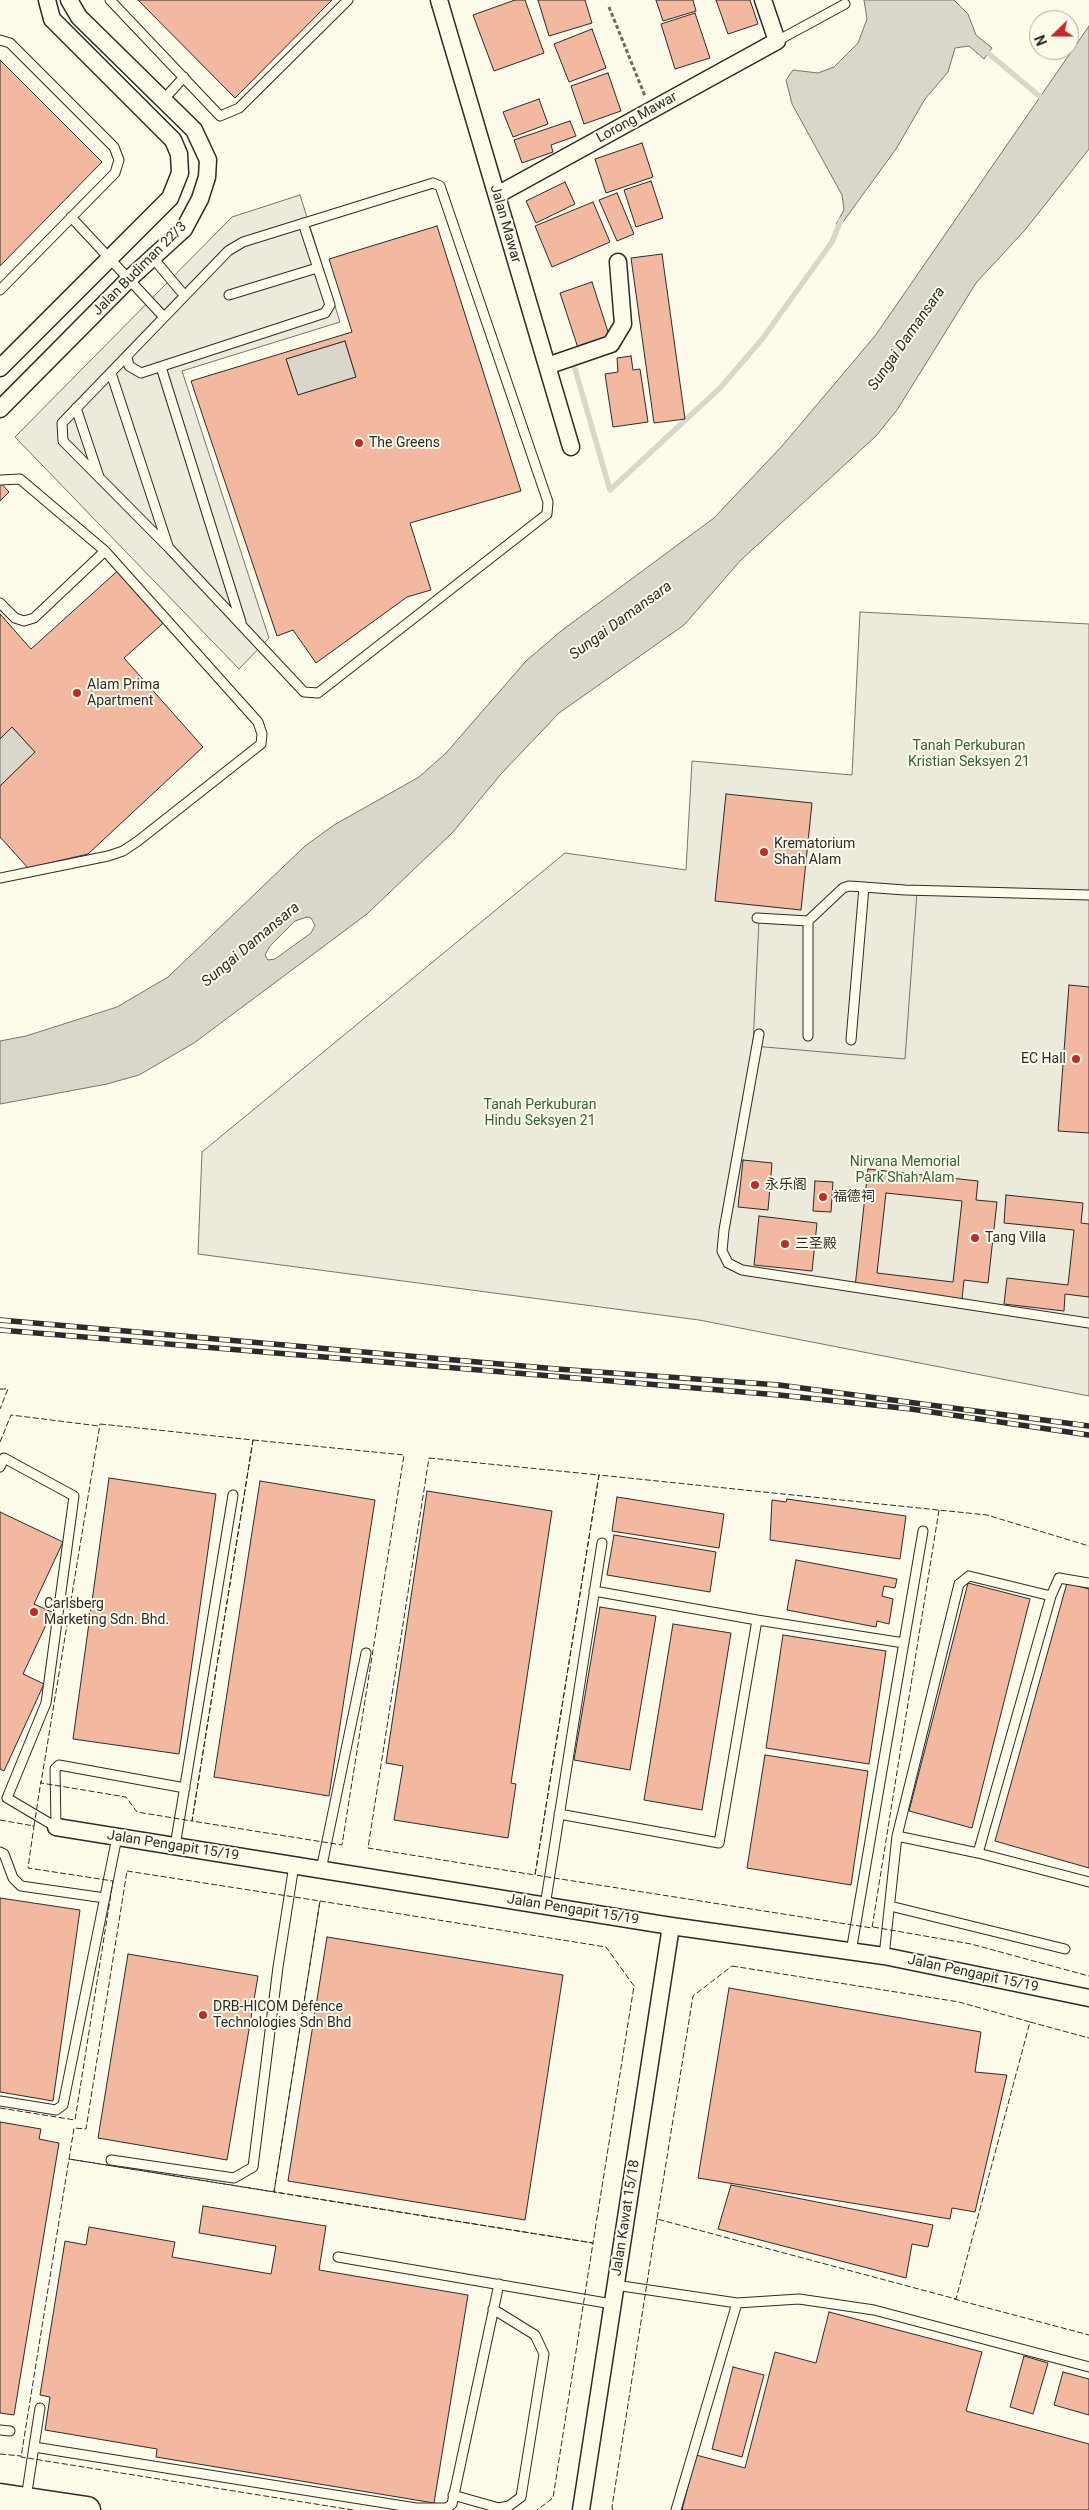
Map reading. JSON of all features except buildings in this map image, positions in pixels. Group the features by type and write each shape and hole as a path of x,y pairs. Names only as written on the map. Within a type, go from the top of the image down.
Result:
{"main road":[{"path":"0,2497 87,2510"}],"street":[{"name":"Jalan Budiman 22/3","path":"0,368 170,198 180,173 179,154 173,140 52,19 46,0"},
{"name":"Jalan Budiman 22/3","path":"0,409 129,279 184,229 200,199 208,160 194,130 79,17 69,0"},
{"name":"Jalan Mawar","path":"439,0 571,447"},
{"path":"762,0 777,41"},
{"name":"Lorong Mawar","path":"496,195 777,41"},
{"path":"547,366 611,344 623,324 618,262"},
{"name":"Jalan Pengapit 15/19","path":"56,1827 671,1926 884,1956 1089,1998"},
{"name":"Jalan Kawat 15/18","path":"581,2510 671,1926"}],"lane":[{"path":"110,0 220,116 240,108 348,0"},
{"path":"777,41 844,4"},
{"path":"0,40 10,43 114,147 120,160 115,173 0,290"},
{"path":"164,99 184,78"},
{"path":"433,183 440,186 548,502 547,514 318,693 304,692 169,548 63,441 62,423 127,357 184,295 228,251 243,242 433,183"},
{"path":"71,216 163,316"},
{"path":"127,357 130,366 140,373 325,313 330,305 303,223"},
{"path":"153,258 184,295"},
{"path":"229,295 317,268"},
{"path":"161,367 242,625"},
{"path":"111,373 169,548"},
{"path":"76,408 100,480"},
{"path":"0,480 20,479 105,550 258,722 262,734 261,744 138,842 108,856 0,878"},
{"path":"0,603 15,618 24,621 34,618 105,550"},
{"path":"757,918 808,921 843,888 864,887 905,890 1089,895"},
{"path":"851,1040 864,887"},
{"path":"808,921 808,1036"},
{"path":"760,1034 724,1230 722,1252 728,1263 742,1270 1089,1323"},
{"path":"0,1467 4,1458 74,1496 46,1703 7,1798 56,1827"},
{"path":"175,1846 233,1495"},
{"path":"851,1952 923,1531"},
{"path":"545,1906 602,1543"},
{"path":"884,1956 897,1836 959,1584 969,1576 1051,1596"},
{"path":"978,1853 1051,1596 1059,1578 1089,1583"},
{"path":"594,1591 757,1620 904,1643"},
{"path":"559,1814 718,1842 757,1620"},
{"path":"321,1870 366,1653"},
{"path":"56,1827 55,1769 59,1765 185,1788"},
{"path":"897,1836 978,1853 1089,1882"},
{"path":"0,2101 56,2110 64,2105 117,1837"},
{"path":"0,1852 4,1854 13,1878 21,1886 104,1898"},
{"path":"110,2160 234,2178 253,2167 278,1967 294,1866"},
{"path":"890,1906 1065,1949"},
{"path":"338,2257 612,2304"},
{"path":"34,2447 416,2508 447,2508 452,2504 499,2284"},
{"path":"615,2285 737,2303 799,2299 874,2310 1089,2367"},
{"path":"676,2510 737,2303"},
{"path":"453,2495 499,2508 509,2506 521,2497 544,2354 541,2343 535,2335 493,2309"},
{"path":"26,2501 40,2408"},
{"path":"0,2430 10,2432"}],"path":[{"path":"609,7 650,110"}],"green space":[{"path":"860,612 1089,624 1089,1396 699,1320 198,1254 202,1152 565,853 686,870 692,761 852,775"}],"shaded area":[{"path":"300,195 340,322 182,371 269,638 239,669 15,437 232,217"},
{"path":"847,888 917,892 905,1059 753,1046 759,920 809,922"}],"water":[{"path":"864,0 954,0 968,14 976,35 992,48 984,59 969,46 955,48 948,72 925,99 896,149 840,226 836,224 844,210 842,195 792,104 786,80 793,70 818,73 834,67 858,43 867,19"},
{"name":"Sungai Damansara","path":"1089,26 1089,149 1025,230 976,283 897,410 876,436 741,560 684,625 559,713 501,774 453,832 367,914 194,1043 139,1075 107,1084 0,1104 0,1041 26,1036 117,1007 168,977 305,846 334,825 419,777 446,753 526,661 561,631 714,518 782,446 875,336 1066,60 1079,60 1079,40","holes":["307,917 311,918 315,925 311,933 275,959 268,960 265,955 270,946 295,921"]},
{"path":"345,341 356,377 298,395 286,359"},
{"path":"12,727 35,752 0,786 0,739"}],"waterway":[{"path":"982,48 1044,100"},
{"path":"575,369 610,490 721,387 763,338 832,242 841,220"}],"railway":[{"path":"0,1320 557,1369 779,1385 1089,1426"},
{"path":"0,1330 779,1395 911,1409 1089,1435"}],"fence":[{"path":"0,1389 8,1389 0,1409"},
{"path":"0,1442 11,1415 99,1426"},
{"path":"100,1424 253,1440 192,1821 137,1812 126,1797 41,1783 100,1424"},
{"path":"253,1440 404,1455 342,1845 192,1821 253,1440"},
{"path":"429,1458 599,1475 535,1875 368,1848 429,1458"},
{"path":"939,1510 872,1928 535,1875 599,1475 987,1515 1089,1546"},
{"path":"0,1820 34,1826 41,1781"},
{"path":"0,2108 75,2120 113,1881 28,1868 34,1826 32,1826"},
{"path":"127,1871 320,1901 274,2192 69,2159 74,2128 86,2129 127,1871"},
{"path":"320,1901 606,1947 634,1986 593,2243 274,2192 320,1901"},
{"path":"873,1927 971,1944 1089,1976"},
{"path":"732,1966 959,2002 1030,2022 956,2299 657,2219 693,1996 732,1966"},
{"path":"1030,2022 1089,2038"},
{"path":"353,2510 21,2457 69,2159 593,2243 553,2498 537,2510"},
{"path":"613,2510 657,2219 659,2220"},
{"path":"954,2299 1089,2335"},
{"path":"0,2454 21,2456"}],"place":[{"name":"The Greens","path":"359,443"},
{"name":"Alam Prima Apartment","path":"77,693"},
{"name":"Krematorium Shah Alam","path":"764,852"},
{"name":"EC Hall","path":"1076,1059"},
{"name":"永乐阁","path":"755,1185"},
{"name":"福德祠","path":"823,1197"},
{"name":"Tang Villa","path":"975,1238"},
{"name":"三圣殿","path":"785,1244"},
{"name":"Carlsberg Marketing Sdn. Bhd.","path":"34,1612"},
{"name":"DRB-HICOM Defence Technologies Sdn Bhd","path":"203,2015"}],"park label":[{"name":"Tanah Perkuburan Kristian Seksyen 21","path":"969,754"},
{"name":"Tanah Perkuburan Hindu Seksyen 21","path":"540,1114"},
{"name":"Nirvana Memorial Park Shah Alam","path":"905,1170"}]}
